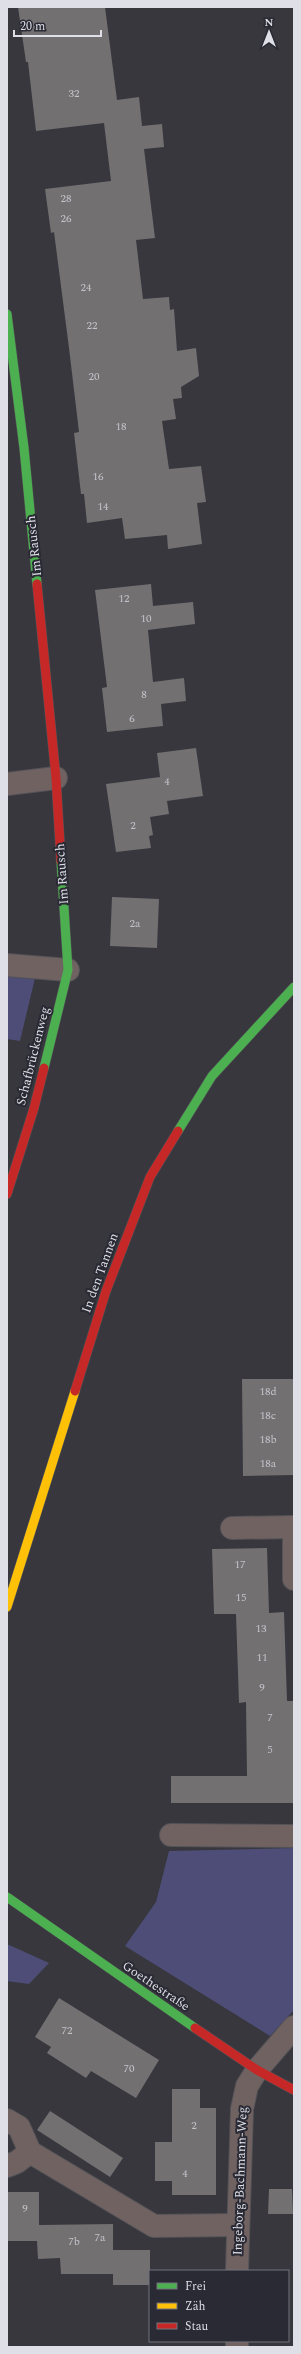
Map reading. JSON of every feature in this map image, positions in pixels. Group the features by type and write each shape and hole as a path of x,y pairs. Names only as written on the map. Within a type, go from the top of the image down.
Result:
{"street":[{"name":"Im Rausch","path":"7,314 24,448 56,778 68,970"},
{"path":"7,784 56,778"},
{"path":"7,965 68,970"},
{"name":"Schafbrückenweg","path":"7,1194 34,1108 68,970"},
{"name":"In den Tannen","path":"7,1607 106,1291 150,1177 212,1076 257,1025 294,987"},
{"path":"232,1528 293,1527 294,1579"},
{"path":"171,1835 294,1836"},
{"name":"Goethestraße","path":"7,1897 56,1933 257,2070 294,2090"},
{"name":"Ingeborg-Bachmann-Weg","path":"237,2270 237,2226 242,2109 247,2086 257,2070 294,2027"},
{"path":"7,2120 19,2127 30,2152 154,2226 237,2226"},
{"path":"7,2166 17,2162 30,2152"}],"shaded area":[{"path":"7,976 35,978 20,1041 7,1039"},
{"path":"294,1848 294,2010 270,2036 125,1946 156,1902 169,1851"},
{"path":"7,1944 49,1963 29,1984 7,1981"}],"building":[{"path":"18,7 105,7 117,100 139,97 142,126 162,124 164,147 144,149 155,238 136,240 143,299 169,297 170,310 174,309 177,351 196,348 199,376 181,387 182,398 173,399 176,419 162,421 169,469 201,466 206,502 197,503 202,544 168,549 167,535 125,539 122,518 87,523 84,494 81,494 74,433 79,432 69,348 54,232 51,233 45,189 111,181 104,123 36,131 28,62 26,62"},
{"path":"151,584 153,606 193,602 195,624 148,630 153,682 184,678 186,701 161,704 163,726 107,732 102,688 107,687 95,590"},
{"path":"196,748 203,796 167,801 169,814 150,817 153,835 149,836 151,848 116,852 106,784 160,777 157,753"},
{"path":"112,897 159,899 157,948 110,946"},
{"path":"242,1379 294,1379 294,1475 243,1476"},
{"path":"267,1548 269,1613 284,1612 287,1701 294,1701 294,1803 171,1803 171,1776 247,1776 246,1702 239,1703 236,1614 214,1614 212,1549"},
{"path":"59,1998 159,2060 136,2098 91,2071 86,2078 47,2053 51,2047 35,2037"},
{"path":"172,2089 200,2089 200,2108 216,2108 216,2195 172,2195 172,2181 155,2181 155,2142 172,2142"},
{"path":"50,2111 123,2158 110,2177 37,2130"},
{"path":"269,2189 292,2189 293,2214 268,2214"},
{"path":"7,2192 39,2192 39,2225 113,2224 113,2250 150,2250 149,2285 113,2285 113,2274 61,2274 60,2258 38,2259 37,2241 7,2241"}],"traffic: fast":[{"path":"7,314 24,448 37,584"},
{"path":"44,1068 68,970 61,861"},
{"path":"178,1131 212,1076 294,987"},
{"path":"7,1897 195,2028"}],"traffic: slow":[{"path":"7,1607 75,1391"}],"traffic: jam":[{"path":"37,584 56,778 61,861"},
{"path":"7,1194 34,1108 44,1068"},
{"path":"75,1391 106,1291 150,1177 178,1131"},
{"path":"195,2028 257,2070 294,2090"}]}
